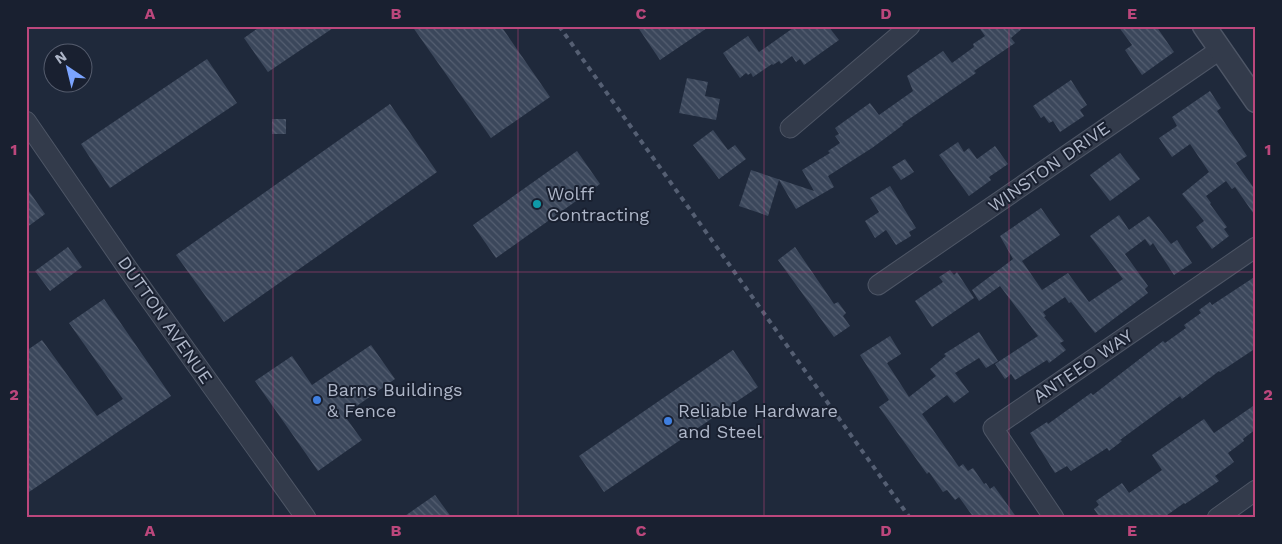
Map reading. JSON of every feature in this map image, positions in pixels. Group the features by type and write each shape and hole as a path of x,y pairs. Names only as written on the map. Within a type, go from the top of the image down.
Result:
{"street":[{"path":"790,128 910,26"},
{"path":"1204,26 1256,100"},
{"name":"WINSTON DRIVE","path":"878,286 1220,49"},
{"name":"DUTTON AVENUE","path":"26,121 145,293 306,518"},
{"name":"ANTEEO WAY","path":"1052,515 993,428 1256,248"},
{"path":"1217,518 1256,490"}],"building":[{"path":"261,26 336,26 268,72 244,38"},
{"path":"412,26 501,26 550,97 491,138"},
{"path":"637,26 710,26 660,60"},
{"path":"796,26 828,26 839,40 804,65 800,59 796,62 792,56 781,64 779,61 772,64 753,77 751,73 748,75 746,73 740,78 723,53 748,36 759,52"},
{"path":"978,26 1025,26 1011,38 1015,43 974,71 976,73 902,124 872,148 828,176 834,187 796,209 779,180 768,216 739,206 751,170 814,191 802,170 830,153 828,151 840,143 835,136 839,134 835,128 870,103 879,115 913,91 907,76 943,51 952,63 974,47 973,44 985,36"},
{"path":"1118,26 1156,26 1174,52 1142,75 1125,50 1132,45"},
{"path":"207,59 237,103 110,188 81,144"},
{"path":"687,78 708,82 705,96 720,99 716,120 679,113"},
{"path":"1071,80 1087,105 1080,110 1084,116 1060,132 1053,121 1049,123 1044,116 1041,118 1033,106"},
{"path":"1210,91 1221,108 1217,111 1247,156 1236,163 1256,191 1256,217 1235,187 1232,189 1226,181 1206,196 1227,227 1224,229 1229,236 1212,249 1196,227 1204,221 1182,194 1209,172 1190,144 1172,157 1159,138 1177,126 1172,117"},
{"path":"390,104 437,172 224,322 176,255"},
{"path":"272,119 286,119 286,134 272,134"},
{"path":"713,130 728,150 735,145 746,159 719,179 693,145"},
{"path":"958,142 964,152 969,148 977,159 995,146 1008,164 989,177 991,180 969,196 939,155"},
{"name":"Wolff Contracting","path":"577,151 600,184 496,258 473,225"},
{"path":"1120,153 1140,179 1110,201 1090,175"},
{"path":"905,159 914,172 901,180 892,167"},
{"path":"890,186 916,228 909,232 911,236 896,245 886,230 875,238 865,221 879,212 870,198"},
{"path":"26,187 45,214 26,228"},
{"path":"1041,208 1060,235 1022,261 1042,290 1068,273 1089,302 1123,279 1090,236 1119,215 1129,230 1149,216 1171,244 1177,240 1192,263 1174,275 1153,243 1150,246 1145,239 1125,254 1148,286 1145,289 1148,293 1095,333 1065,297 1043,312 1046,316 1044,317 1064,341 1060,343 1066,350 1049,363 1047,360 1015,380 1011,374 1005,379 995,364 1038,336 1000,286 979,301 972,290 1013,259 1000,236"},
{"path":"68,247 82,267 50,291 35,271"},
{"path":"795,247 834,304 838,302 846,313 843,316 850,326 834,337 778,260"},
{"path":"950,270 954,275 957,272 974,298 932,327 915,301 943,282 939,277"},
{"path":"1256,276 1256,348 1219,371 1182,399 1180,396 1120,440 1122,441 1109,451 1107,448 1071,471 1067,466 1055,473 1030,433 1047,422 1048,424 1091,393 1093,395 1163,341 1165,343 1186,328 1184,325 1201,313 1199,310 1210,302 1212,305"},
{"path":"104,299 171,396 26,494 26,351 42,340 97,416 123,399 69,323"},
{"path":"979,332 998,361 986,368 979,358 955,373 969,392 954,403 947,395 922,414 959,467 963,464 968,471 973,468 984,484 986,483 990,489 994,486 1017,518 974,518 959,497 955,500 947,490 943,492 929,472 927,474 879,407 889,400 860,355 890,336 901,354 887,363 909,397 936,376 930,369 946,356 944,354"},
{"name":"Barns Buildings & Fence","path":"371,345 395,379 344,415 362,440 318,471 255,381 292,356 312,385"},
{"name":"Reliable Hardware and Steel","path":"733,350 758,387 604,492 579,456"},
{"path":"1256,404 1256,429 1228,453 1234,462 1215,476 1219,481 1163,518 1100,518 1094,509 1099,505 1096,501 1122,483 1129,493 1162,470 1152,455 1204,419 1214,433"},
{"path":"435,495 452,518 402,518"}],"railway":[{"path":"559,26 910,518"}],"place":[{"name":"Wolff Contracting","path":"537,204"},
{"name":"Barns Buildings & Fence","path":"317,400"},
{"name":"Reliable Hardware and Steel","path":"668,421"}]}
